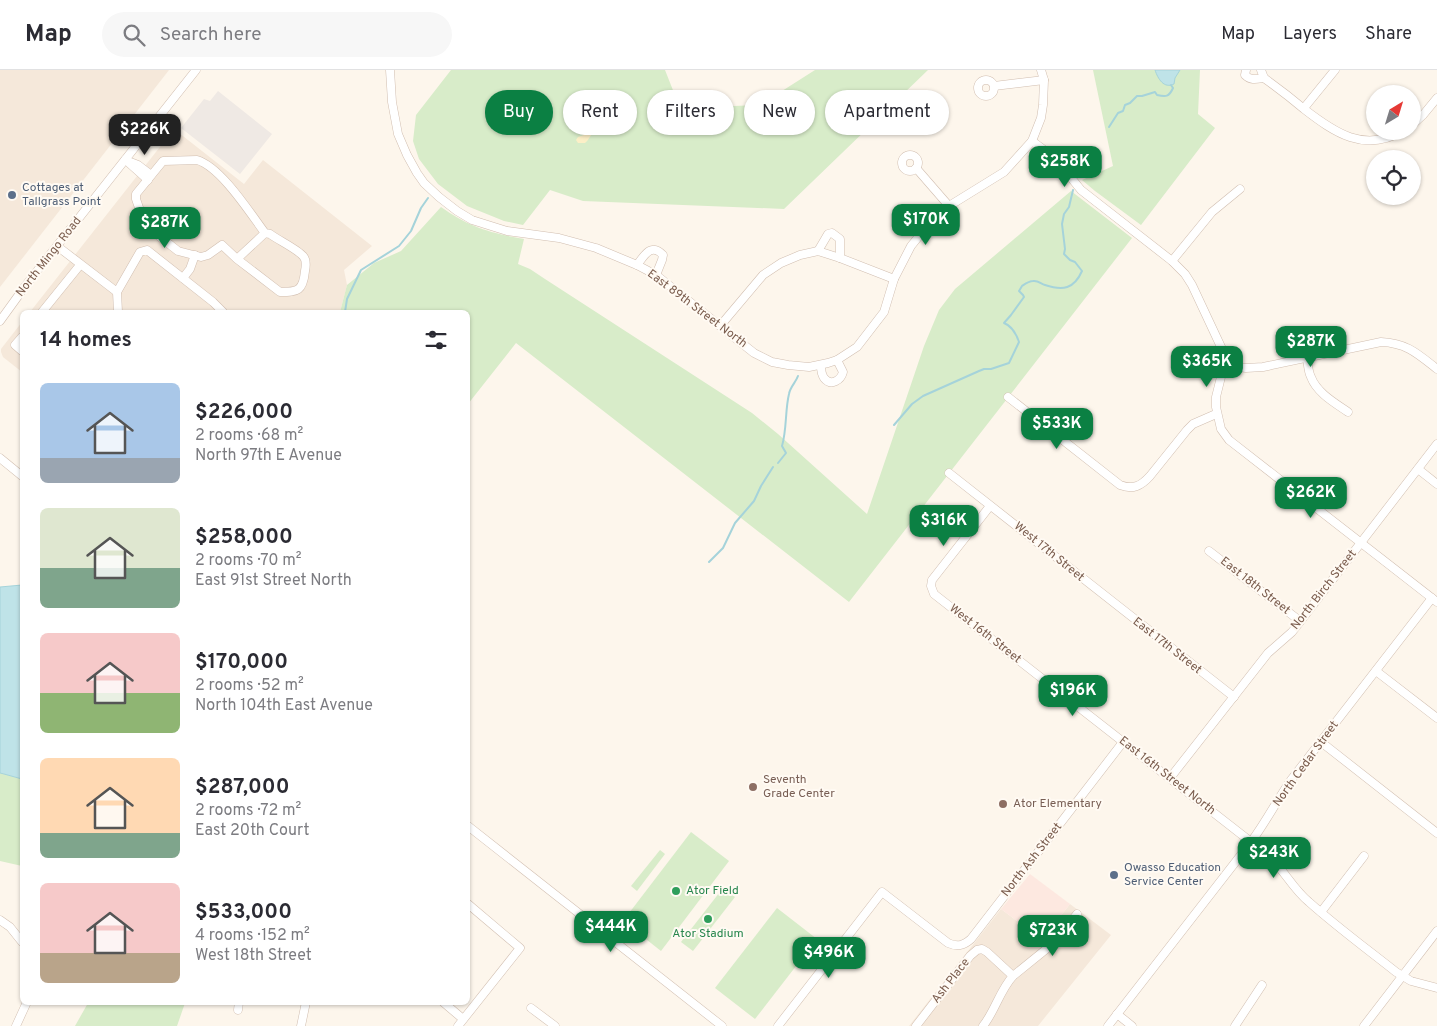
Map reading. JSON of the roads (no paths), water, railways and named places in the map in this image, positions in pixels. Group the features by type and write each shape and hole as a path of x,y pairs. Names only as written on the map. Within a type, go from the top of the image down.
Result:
{"street":[{"name":"North Mingo Road","path":"0,321 196,70"},
{"name":"East 89th Street North","path":"390,70 392,102 398,134 417,173 439,198 472,220 507,231 560,238 637,265 656,275 754,353 772,362 788,365 820,366 837,360 857,347 884,312 894,279 911,246 928,224 949,206 1004,172 1032,141"},
{"path":"1041,70 1044,80 1041,118 1032,141 1054,158 1081,190 1172,261 1185,274 1219,341 1224,357 1224,365 1216,397 1216,414 1221,429 1229,440 1434,600"},
{"path":"1246,70 1246,75 1249,79 1254,80 1262,74 1323,124 1345,136 1364,141 1378,140"},
{"path":"1304,108 1335,70"},
{"path":"994,86 1044,80"},
{"path":"1421,118 1437,98"},
{"path":"125,160 138,165 150,178"},
{"path":"163,160 197,160 202,162 221,177 265,232 303,256 306,261 302,287 293,292 280,292 222,245 201,256 178,252 145,225 136,194 150,178 163,160"},
{"path":"916,168 949,206"},
{"path":"1172,261 1212,212 1240,189"},
{"path":"237,259 265,232"},
{"path":"818,251 828,234 832,234 840,239 840,258"},
{"path":"57,246 117,292"},
{"path":"118,310 117,292 140,252 147,250 221,310"},
{"path":"637,265 649,250 659,251 662,255 662,260 656,275"},
{"path":"720,326 763,275 781,263 800,255 818,251 894,279"},
{"path":"182,278 190,269 195,255"},
{"path":"44,310 80,265"},
{"path":"1224,365 1255,368 1381,342 1402,345 1416,352 1437,369"},
{"path":"1307,358 1310,377 1317,387 1328,398 1348,412"},
{"path":"820,366 826,380 835,382 841,378 843,372 837,360"},
{"path":"1008,398 1120,485 1132,487 1138,487 1150,476 1193,424 1216,414"},
{"name":"North Birch Street","path":"1170,778 1268,653 1292,632 1437,444"},
{"path":"0,458 20,474"},
{"path":"1418,469 1437,484"},
{"name":"West 17th Street","path":"949,473 1101,594"},
{"name":"West 16th Street","path":"990,506 932,580 931,586 934,594 1036,674"},
{"name":"East 18th Street","path":"1209,551 1300,621"},
{"name":"East 17th Street","path":"1101,594 1234,697"},
{"name":"North Cedar Street","path":"1108,1026 1251,842 1284,791 1376,670 1434,600"},
{"path":"1376,670 1437,718"},
{"name":"East 16th Street North","path":"1036,674 1251,842 1276,863 1302,895 1321,912 1402,976 1411,981 1437,988"},
{"name":"North Ash Street","path":"778,1026 882,892 948,943 959,946 971,939 1123,742"},
{"path":"1321,742 1437,833"},
{"path":"470,828 722,1026"},
{"path":"1321,912 1364,856"},
{"path":"458,1026 520,948 470,906"},
{"path":"983,1026 992,1014 1011,979 1055,942 1077,914"},
{"path":"0,920 10,927 20,940"},
{"path":"1364,1026 1437,931"},
{"name":"Ash Place","path":"916,1026 970,956 977,950 982,949 987,952 1011,979"},
{"path":"1235,1026 1262,986"},
{"path":"16,1026 26,1005"},
{"path":"301,1026 305,1005"},
{"path":"447,1005 464,1019"},
{"path":"532,1008 555,1026"},
{"path":"1117,1014 1132,1026"}],"water":[{"path":"1155,70 1180,70 1174,84 1167,85 1158,77"},
{"path":"20,585 20,778 0,773 0,587"}],"waterway":[{"path":"1109,127 1118,113 1123,111 1125,105 1137,96 1155,92 1157,95 1167,96 1173,88 1171,85"},
{"path":"894,425 912,404 923,396 984,369 991,369 1009,363 1019,342 1013,330 1004,323 1024,297 1019,291 1022,286 1035,281 1051,287 1063,288 1072,285 1079,277 1082,271 1075,262 1064,254 1062,224 1073,190"},
{"path":"345,310 347,299 361,270 399,246 411,231 421,208 428,198"},
{"path":"778,463 786,453 782,446 788,400 798,376"},
{"path":"709,562 723,548 735,523 754,501 773,467"}],"place":[{"name":"Cottages at Tallgrass Point","path":"12,195"},
{"name":"Seventh Grade Center","path":"753,787"},
{"name":"Ator Elementary","path":"1003,804"},
{"name":"Owasso Education Service Center","path":"1114,875"},
{"name":"Ator Field","path":"676,891"},
{"name":"Ator Stadium","path":"708,919"}]}
